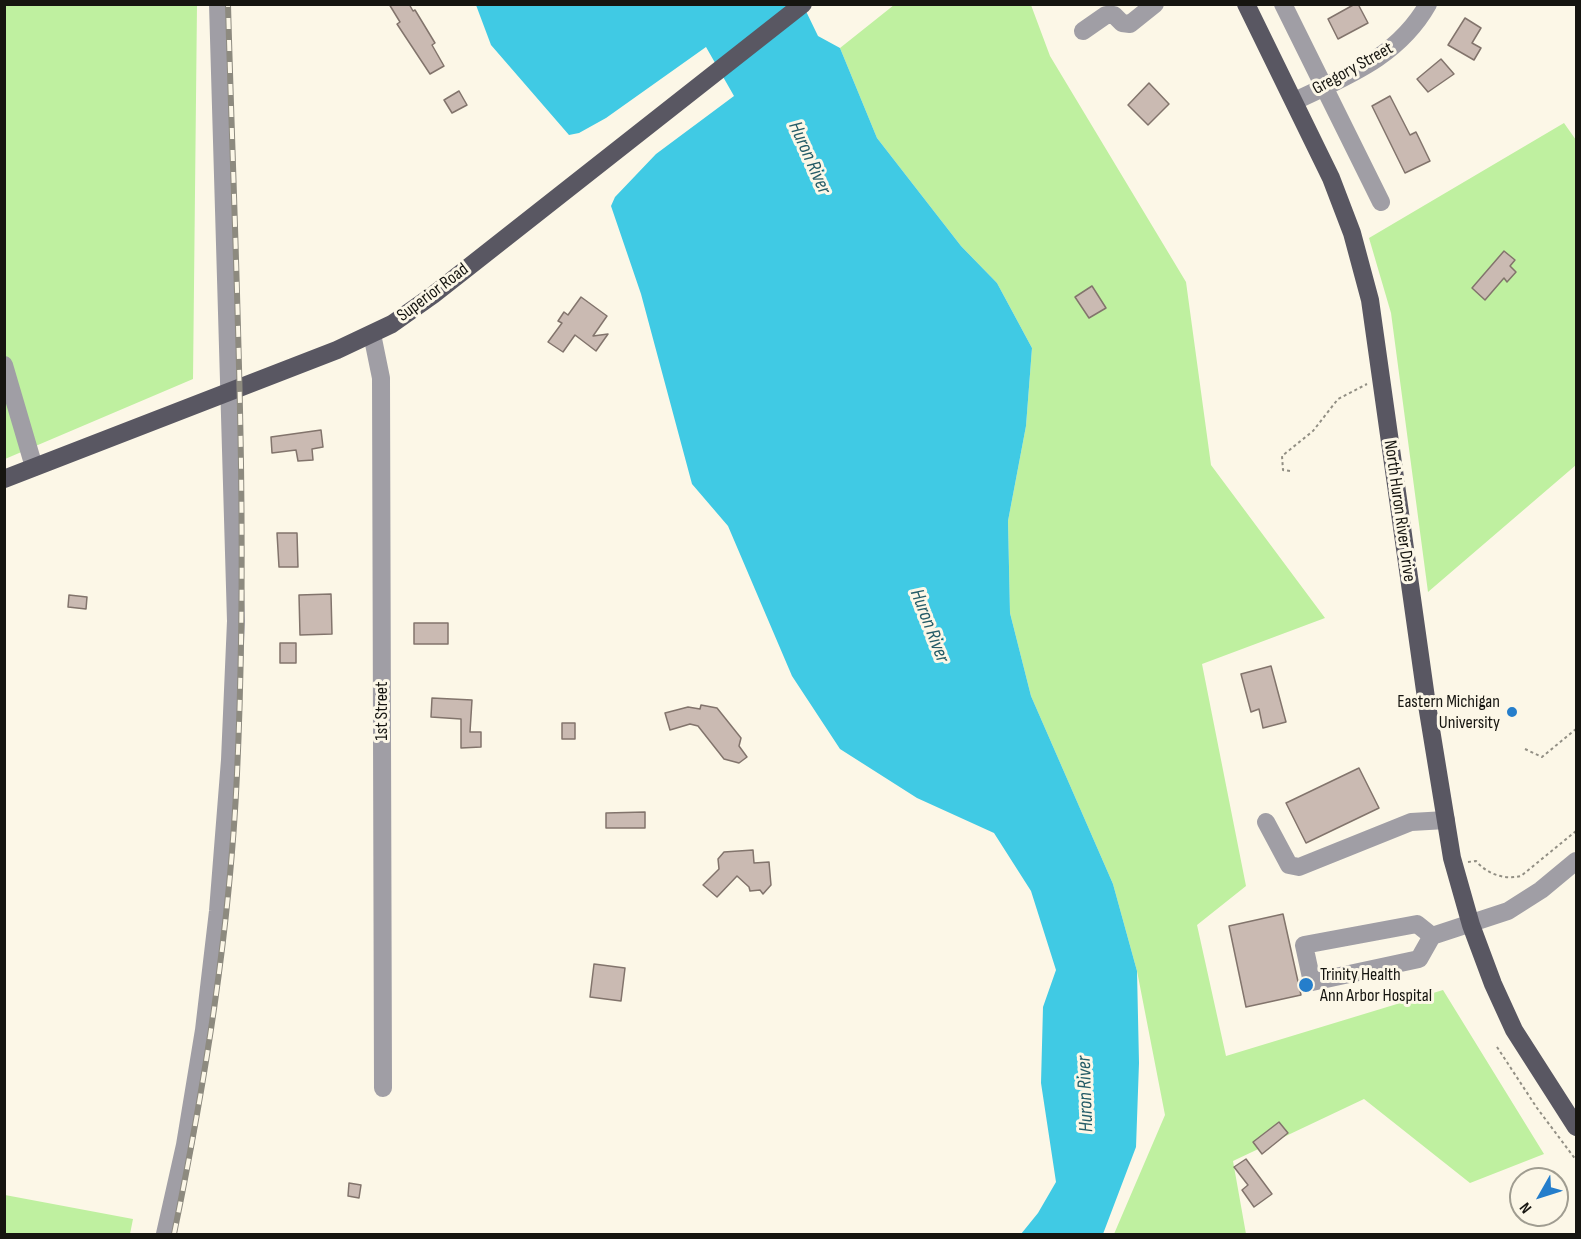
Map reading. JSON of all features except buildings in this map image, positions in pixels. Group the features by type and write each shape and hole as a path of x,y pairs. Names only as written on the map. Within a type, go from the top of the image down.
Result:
{"main road":[{"name":"Superior Road","path":"4,479 372,334 433,295 803,4"},
{"name":"North Huron River Drive","path":"1246,4 1332,178 1352,233 1370,300 1420,661 1453,865 1471,925 1493,984 1514,1030 1576,1127"}],"street":[{"path":"165,1234 185,1145 204,1030 218,911 230,760 236,621 218,4"},
{"path":"1083,31 1106,15 1114,15 1122,23 1130,24 1155,4"},
{"path":"1283,4 1381,202"},
{"name":"Gregory Street","path":"1294,101 1360,68 1401,42 1417,24 1428,4"},
{"name":"1st Street","path":"372,334 381,378 383,1088"},
{"path":"4,365 34,467"},
{"path":"1266,822 1289,865 1299,867 1411,822 1446,820"},
{"path":"1432,936 1417,924 1304,945 1312,982 1419,959 1432,936 1508,911 1576,861"}],"path":[{"path":"1290,471 1283,470 1282,456 1313,431 1338,399 1358,387 1382,380"},
{"path":"1525,749 1542,757 1576,729"},
{"path":"1453,865 1476,861 1496,875 1513,878 1521,876 1576,831"},
{"path":"1497,1047 1537,1108 1576,1160"}],"green space":[{"path":"5,5 197,5 193,379 5,459"},
{"path":"894,5 1031,5 1050,56 1186,282 1211,465 1325,618 1202,664 1246,886 1197,925 1226,1056 1443,990 1544,1154 1470,1183 1364,1099 1233,1161 1246,1234 1114,1234 1165,1115 1137,971 1113,884 1031,696 1010,613 1008,521 1026,426 1032,348 997,283 961,246 877,138 840,48"},
{"path":"1564,123 1576,140 1576,465 1428,592 1391,313 1369,238"},
{"path":"5,1195 133,1219 130,1234 5,1234"}],"water":[{"name":"Huron River","path":"476,5 803,5 818,36 840,48 877,138 961,246 997,283 1032,348 1026,426 1008,521 1010,613 1031,696 1113,884 1137,971 1139,1063 1136,1147 1103,1234 1021,1234 1038,1213 1056,1182 1041,1083 1043,1007 1056,970 1031,891 994,833 917,798 840,749 792,676 728,526 692,484 641,294 611,206 615,197 656,154 734,96 706,47 606,118 579,133 569,135 491,45"}],"railway":[{"path":"174,1234 206,1063 222,948 229,890 237,774 242,582 241,486 228,4"}],"place":[{"name":"Eastern Michigan University","path":"1512,712"},
{"name":"Trinity Health Ann Arbor Hospital","path":"1306,985"}]}
